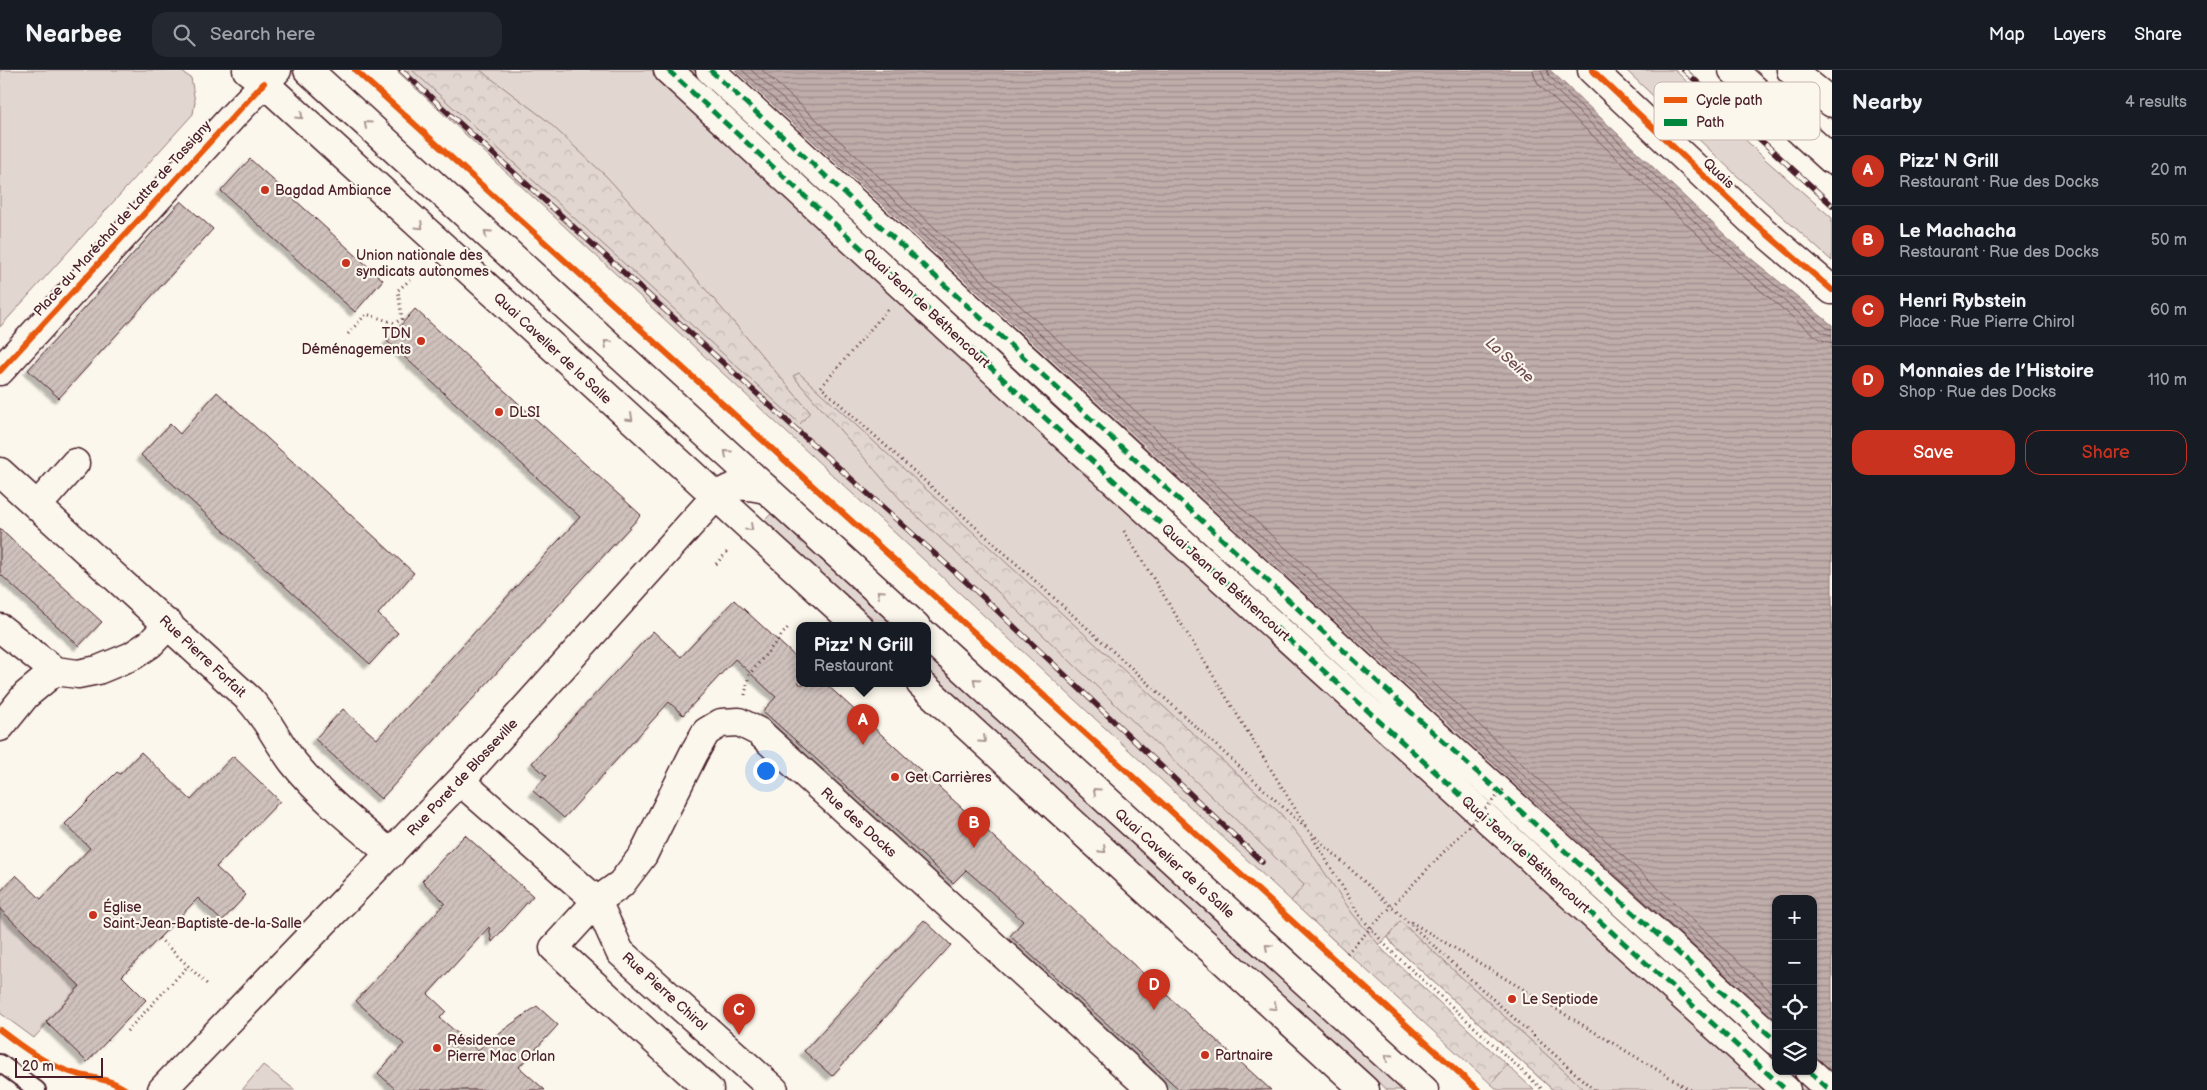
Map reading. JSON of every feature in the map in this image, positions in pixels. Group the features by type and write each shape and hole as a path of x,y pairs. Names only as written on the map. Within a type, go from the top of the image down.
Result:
{"street":[{"path":"308,70 912,622"},
{"name":"Quai Jean de Béthencourt","path":"668,70 1786,1090"},
{"name":"Quai Jean de Béthencourt","path":"710,70 1434,734 1772,1037"},
{"name":"Quais","path":"1592,70 1654,129"},
{"path":"1732,70 1745,82"},
{"path":"1791,70 1806,82"},
{"name":"Place du Maréchal de Lattre de Tassigny","path":"0,371 262,74"},
{"name":"Quai Cavelier de la Salle","path":"262,74 715,497 854,622"},
{"path":"1820,93 1832,103"},
{"name":"Quais","path":"1666,140 1755,224 1832,290"},
{"path":"1810,140 1832,160"},
{"path":"38,505 75,464"},
{"name":"Rue Pierre Forfait","path":"0,472 169,624 256,706 266,718 282,746 310,782 391,854"},
{"name":"Rue Poret de Blosseville","path":"162,1090 460,781 715,497 726,489 742,484 766,489"},
{"path":"0,628 55,671 78,674 98,670 132,656 150,644 169,624"},
{"name":"Quai Cavelier de la Salle","path":"931,640 1424,1090"},
{"path":"0,727 26,695 55,671"},
{"path":"924,687 1365,1090"},
{"name":"Rue des Docks","path":"709,1090 554,948 597,901 621,884 642,855 706,732 721,723 739,722 760,732 1152,1090"},
{"name":"Rue Pierre Chirol","path":"460,781 597,901 620,952 774,1090"},
{"path":"1813,1075 1830,1090"}],"lane":[{"path":"0,1063 37,1090"}],"path":[{"path":"348,334 366,314 395,323 402,319 398,290 410,280"},
{"path":"905,288 821,387 1594,1090"},
{"path":"1120,524 1360,916 1388,949 1542,1090"},
{"path":"716,564 729,550"},
{"path":"749,675 790,625"},
{"path":"1347,953 1505,788"},
{"path":"1404,918 1691,1090"},
{"path":"159,938 209,986"},
{"path":"127,1031 188,966"},
{"path":"1676,1081 1686,1090"}],"green space":[{"path":"0,70 179,70 191,78 195,102 193,114 0,327"},
{"path":"396,70 731,70 1772,1017 1772,1075 1817,1075 1817,1059 1832,1072 1832,1090 1553,1090 1394,946 1388,937 1353,958"},
{"path":"412,70 480,70 545,119 607,177 661,237 810,412 800,424"},
{"path":"1626,70 1675,70 1687,82 1654,82 1654,97"},
{"path":"1699,140 1746,140 1832,218 1832,261"},
{"path":"799,373 1281,814 1306,845 1352,913 1384,951 1507,1065 1491,1084 1291,901 1304,885 907,507 793,376"},
{"path":"771,514 890,622 875,622 764,521"},
{"path":"931,660 1402,1090 1387,1090 931,674"},
{"path":"0,906 80,986 34,1038 0,1013"},
{"path":"1400,921 1585,1090 1553,1090 1394,946 1388,937"},
{"path":"263,1065 295,1090 242,1090"},
{"path":"1507,1065 1534,1090 1498,1090 1491,1084"}],"water":[{"name":"La Seine","path":"735,70 1550,70 1743,252 1832,325 1832,1072 1817,1059 1817,895 1772,895 1772,1017"}],"building":[{"path":"250,159 383,280 355,312 221,191"},
{"path":"181,201 213,229 59,398 28,370"},
{"path":"415,309 641,515 381,799 315,739 343,709 377,739 580,517 387,341"},
{"path":"217,392 414,573 378,614 398,633 370,664 141,455 170,424 180,434"},
{"path":"0,529 102,622 79,646 0,574"},
{"path":"734,600 796,657 796,687 829,687 1271,1090 1180,1090 1010,936 1023,921 988,889 966,870 953,883 763,711 776,697 735,659 683,715 669,702 564,818 533,791 547,776 532,763 653,631 681,657"},
{"name":"Église Saint-Jean-Baptiste-de-la-Salle","path":"141,752 191,800 233,756 280,801 216,867 246,895 222,921 198,898 122,976 146,1000 87,1062 46,1022 80,986 0,909 0,892 16,875 41,899 90,848 65,824 117,772 120,774"},
{"path":"465,835 533,896 492,942 489,927 428,994 446,1011 440,1018 478,1051 484,1044 537,1006 558,1025 519,1067 545,1090 396,1090 378,1073 404,1044 356,1001 445,903 422,881"},
{"path":"924,920 951,945 832,1076 804,1051"}],"railway":[{"path":"401,70 984,598 1262,862"},
{"path":"1684,70 1697,82"},
{"path":"1761,140 1832,205"}],"marked path":[{"path":"668,70 1068,439 1786,1090"},
{"path":"710,70 1427,727 1772,1037"},
{"path":"1813,1075 1830,1090"}],"cycle path":[{"path":"355,70 1478,1090"},
{"path":"1592,70 1654,129"},
{"path":"0,371 264,83"},
{"path":"1666,140 1755,224 1832,290"},
{"path":"0,1030 51,1064 70,1072 106,1080 126,1090"}],"place":[{"name":"Bagdad Ambiance","path":"265,190"},
{"name":"Union nationale des syndicats autonomes","path":"346,263"},
{"name":"TDN Déménagements","path":"421,341"},
{"name":"DLSI","path":"499,412"},
{"name":"Pizz' N Grill","path":"863,745"},
{"name":"Get Carrières","path":"895,777"},
{"name":"Le Machacha","path":"974,848"},
{"name":"Église Saint-Jean-Baptiste-de-la-Salle","path":"93,915"},
{"name":"Le Septiode","path":"1512,999"},
{"name":"Monnaies de l’Histoire","path":"1154,1010"},
{"name":"Henri Rybstein","path":"739,1035"},
{"name":"Résidence Pierre Mac Orlan","path":"437,1048"},
{"name":"Partnaire","path":"1205,1055"}]}
